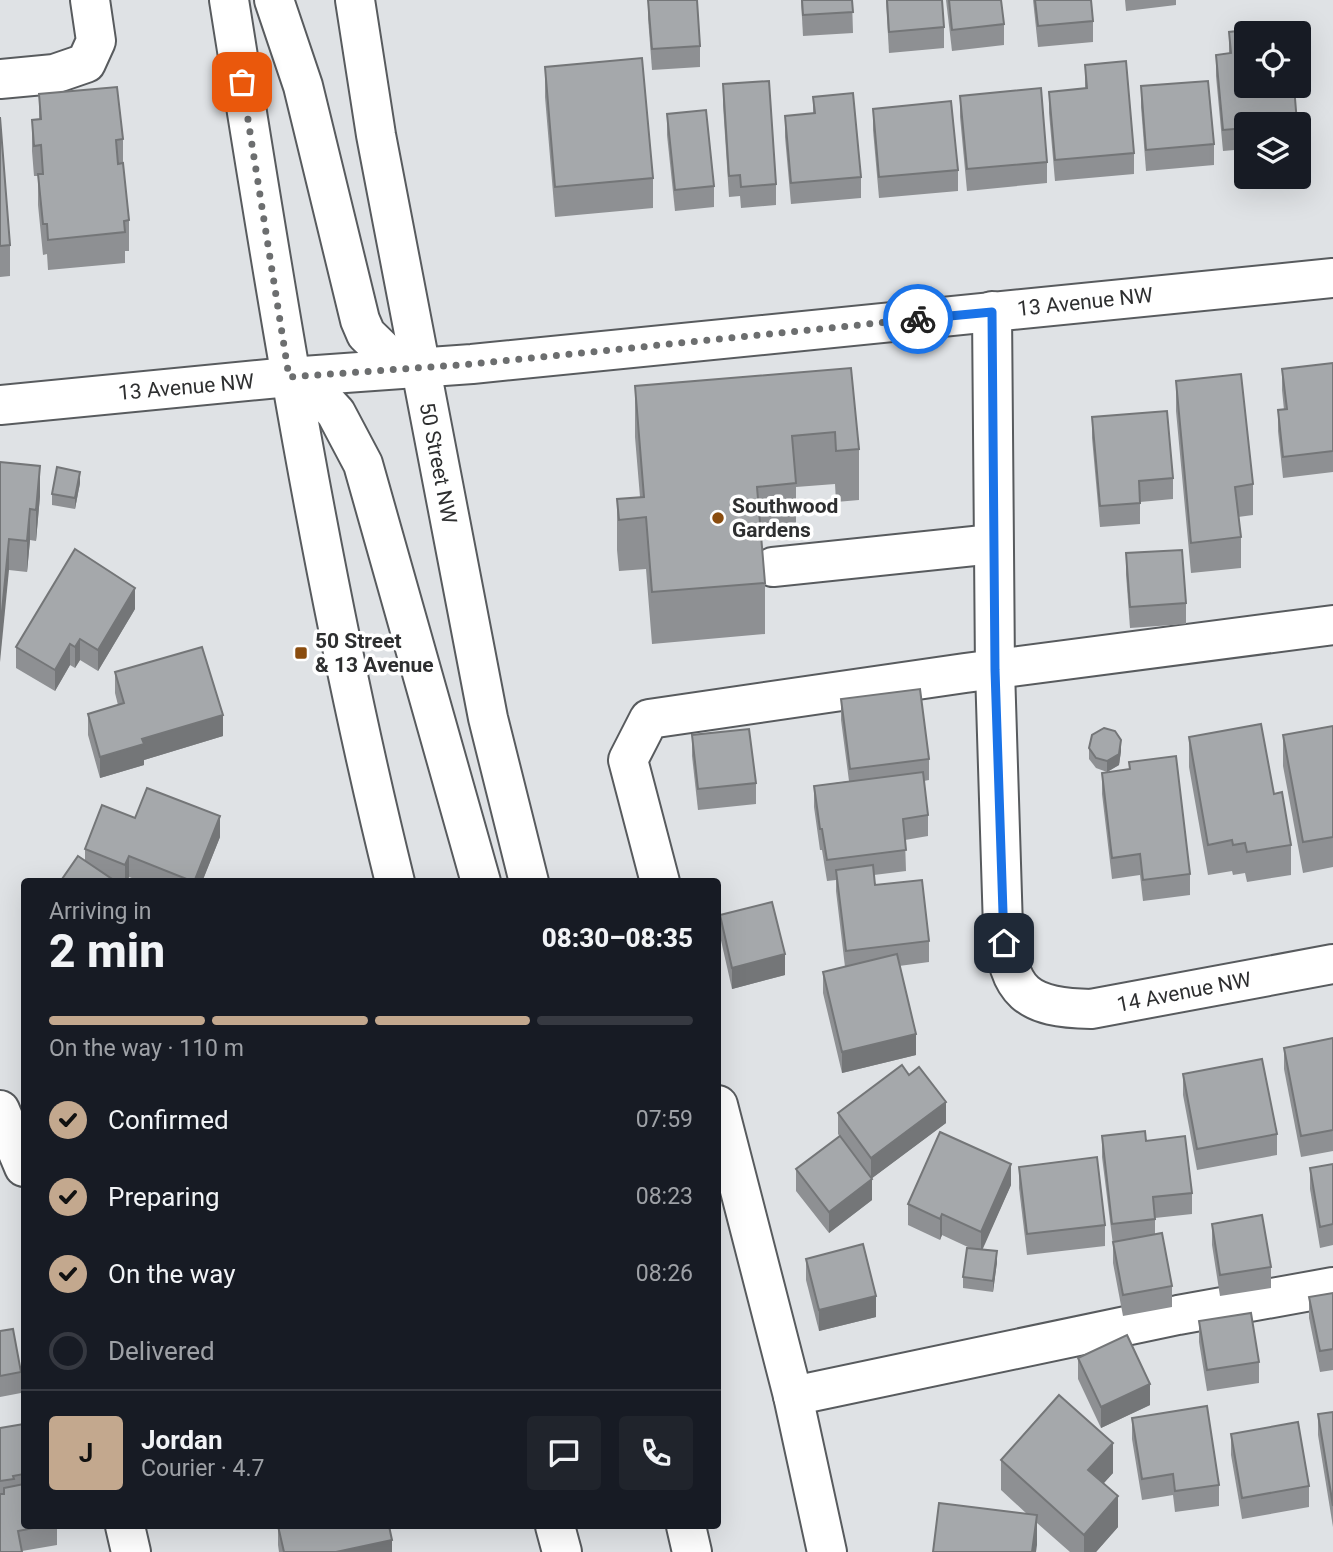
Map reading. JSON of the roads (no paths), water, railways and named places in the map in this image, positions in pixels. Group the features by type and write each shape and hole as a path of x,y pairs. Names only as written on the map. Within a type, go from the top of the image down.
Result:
{"main road":[{"path":"0,79 54,74 86,63 96,41 90,0"},
{"path":"229,0 289,377 366,762 394,878"},
{"path":"274,0 303,86 360,320 366,334 397,364 419,368"},
{"name":"50 Street NW","path":"355,0 376,135 419,368 488,719 527,878"},
{"name":"13 Avenue NW","path":"0,405 289,377 419,368 1333,278"},
{"path":"992,312 995,670"},
{"path":"289,377 314,389 336,413 363,464 480,878"},
{"path":"773,567 993,544"},
{"path":"659,878 628,760 649,719 1333,625"},
{"name":"14 Avenue NW","path":"995,670 1005,958 1016,983 1035,1000 1059,1008 1091,1009 1333,964"},
{"path":"0,1110 21,1160"},
{"path":"721,1117 793,1396 827,1552"},
{"path":"793,1396 1178,1315 1333,1287"},
{"path":"126,1529 131,1552"},
{"path":"556,1529 562,1552"},
{"path":"687,1529 692,1552"}],"place":[{"name":"Southwood Gardens","path":"718,518"},
{"name":"50 Street & 13 Avenue","path":"301,653"}]}
